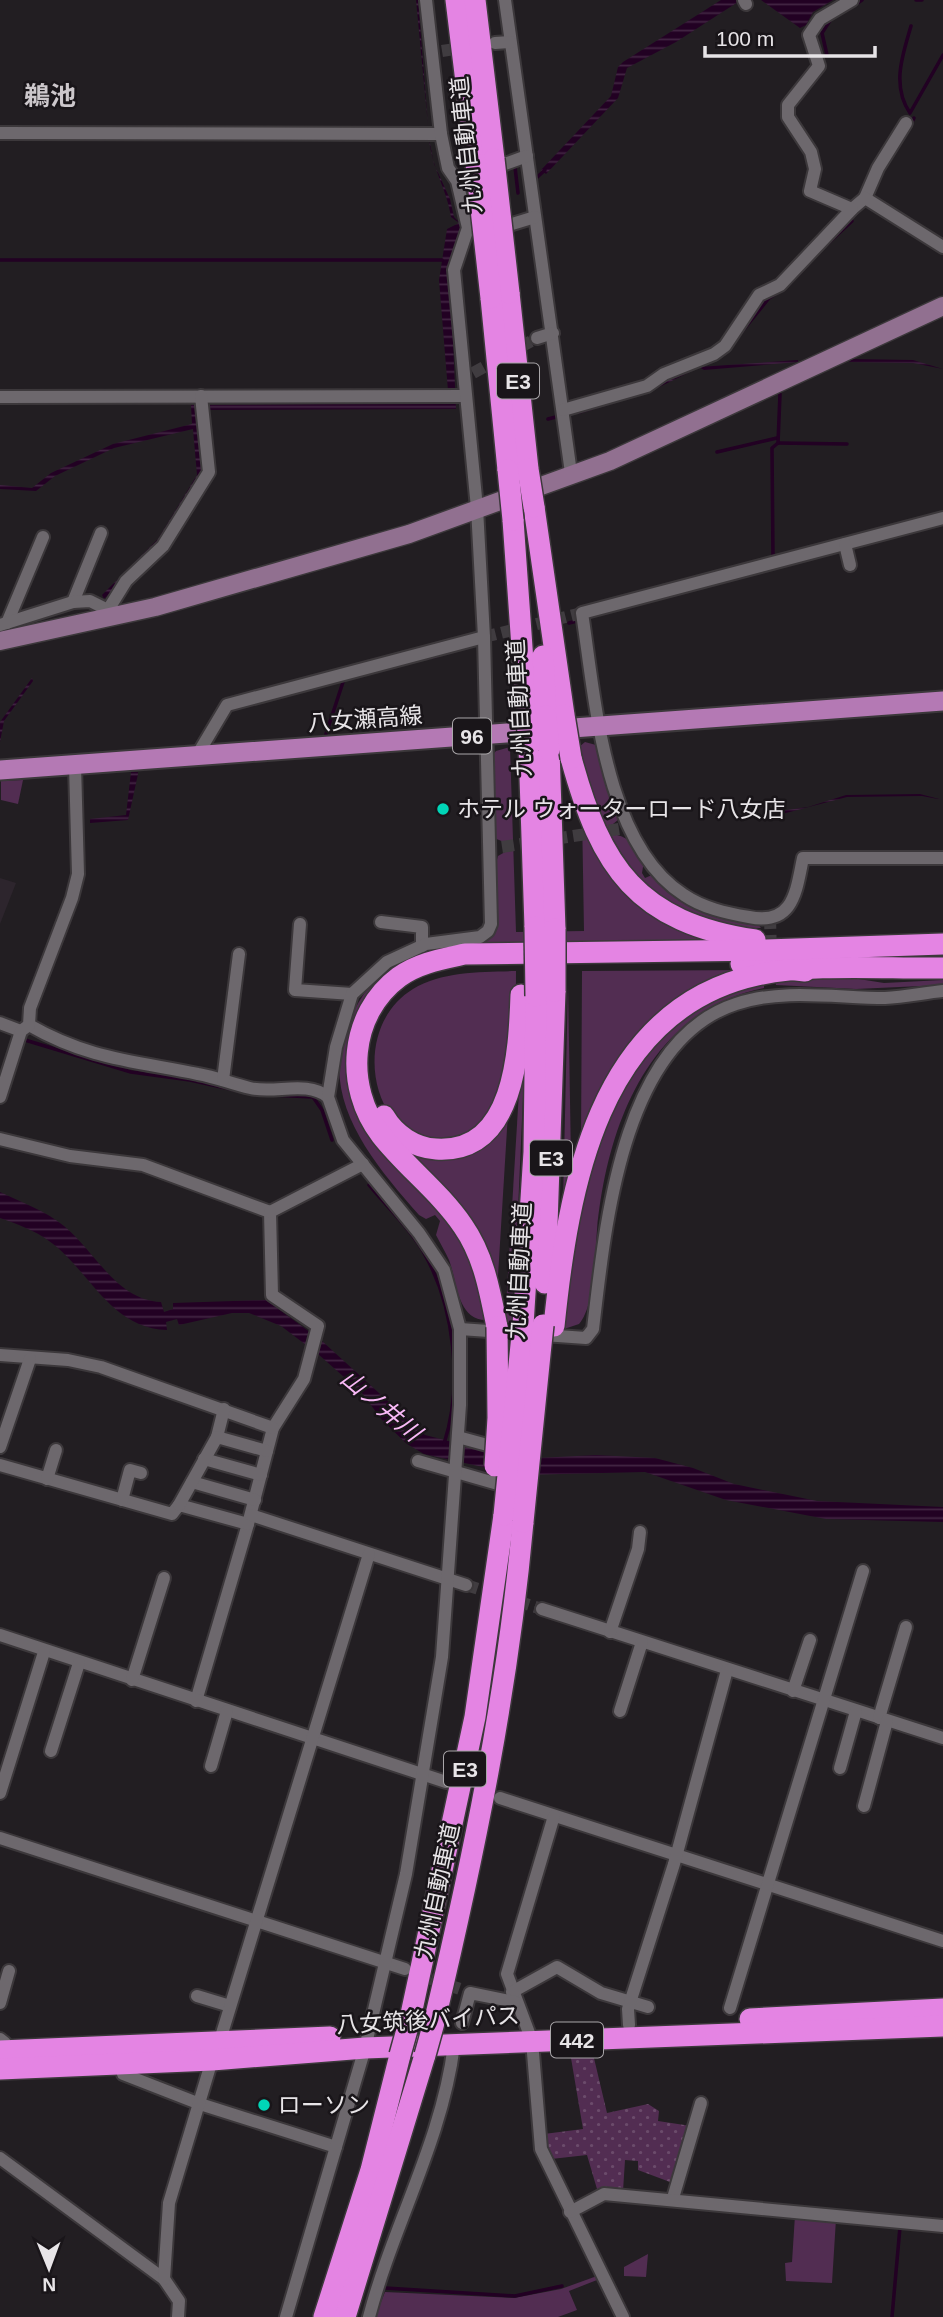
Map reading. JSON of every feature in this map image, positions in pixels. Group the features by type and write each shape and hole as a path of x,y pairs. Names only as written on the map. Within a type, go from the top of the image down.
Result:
{"highway":[{"name":"九州自動車道","path":"456,0 485,162"},
{"name":"九州自動車道","path":"475,0 485,162 518,470 513,520 522,650 539,717"},
{"name":"九州自動車道","path":"324,2317 371,2170 410,2020 475,1717 513,1518 540,1326 538,928 532,748 539,717 534,507 518,470"},
{"path":"539,717 571,758 601,844 627,882 645,900 710,932 805,948"},
{"path":"532,748 538,928 538,994 514,1077 499,1116 482,1134 452,1149 416,1145 400,1135 388,1123 376,1102 369,1077 368,1056 373,1032 382,1012 396,996 422,977 473,966 584,964 754,964 804,971"},
{"path":"513,1518 498,1418 497,1327 488,1280 464,1227 380,1134 361,1097 356,1077 359,1042 372,1007 387,988 419,966 465,954 943,944"},
{"path":"540,1326 561,1259 576,1184 609,1093 625,1067 659,1024 685,1004 736,981 760,975 804,971 943,968"},
{"name":"九州自動車道","path":"345,2317 435,2019 484,1802 513,1629 513,1518"},
{"name":"八女筑後バイパス","path":"366,2042 454,2045 629,2025 943,2010"},
{"name":"八女筑後バイパス","path":"2,2044 216,2050 529,2035 943,2026"},
{"name":"八女筑後バイパス","path":"0,2069 121,2064 216,2050"}],"main road":[{"name":"八女瀬高線","path":"0,770 943,701"}],"street":[{"path":"286,2317 366,2042 386,1962 425,1773 442,1657 458,1439 460,1329 444,1270 419,1233 344,1140 328,1097 336,1047 352,994 387,962 422,946 480,937 488,931 491,924 496,848 486,735 477,508 466,396 468,374 454,270 467,234 466,212 457,181 448,168 441,134 437,51 426,0"},
{"path":"505,0 571,473"},
{"path":"852,0 820,19 809,35 820,66 788,105 788,117 811,152 815,169 810,191 853,208 874,206 896,222"},
{"path":"495,43 510,41"},
{"path":"563,410 647,386 664,374 714,354 725,346 759,295 780,285 865,198 878,168 906,122"},
{"path":"0,133 441,134"},
{"path":"457,181 527,156"},
{"path":"865,198 943,247"},
{"path":"467,234 535,216"},
{"path":"0,640 110,613 155,607 275,575 409,534 610,461 943,306"},
{"path":"537,338 553,333"},
{"path":"0,397 201,403 466,396"},
{"path":"110,613 126,580 163,546 209,472 201,403"},
{"path":"943,518 582,612 599,727 625,828 644,854 681,894 700,905 754,918 774,917 788,909 794,900 803,858 943,858"},
{"path":"73,602 101,533"},
{"path":"4,624 43,537"},
{"path":"845,544 850,565"},
{"path":"4,624 73,602 90,601 110,613"},
{"path":"196,757 227,705 484,636"},
{"path":"0,1097 72,898 78,874 75,765"},
{"path":"381,922 422,927 422,946"},
{"path":"300,924 295,990 352,994"},
{"path":"223,1080 239,954"},
{"path":"460,1329 586,1338 593,1329 606,1223 616,1179 638,1111 658,1071 680,1038 736,1004 769,998 888,998 943,991"},
{"path":"0,1023 25,1028 60,1043 108,1057 223,1080 253,1089 318,1089 328,1097"},
{"path":"0,1139 70,1156 143,1165 270,1212 363,1164"},
{"path":"196,1701 250,1519 273,1428 304,1379 317,1333 318,1326 272,1295 270,1212"},
{"path":"0,1355 68,1360 101,1367 273,1428"},
{"path":"0,1447 6,1409 30,1359"},
{"path":"0,1465 172,1514 217,1437 224,1409"},
{"path":"217,1437 267,1451"},
{"path":"458,1439 516,1453"},
{"path":"47,1479 56,1450"},
{"path":"204,1459 261,1475"},
{"path":"418,1461 456,1469 518,1490"},
{"path":"122,1500 130,1470 141,1472"},
{"path":"192,1482 255,1500"},
{"path":"179,1505 250,1519 466,1585"},
{"path":"610,1632 638,1549 640,1532"},
{"path":"164,2279 170,2203 369,1554"},
{"path":"730,2008 863,1571"},
{"path":"132,1680 164,1578"},
{"path":"542,1609 943,1738"},
{"path":"864,1806 906,1627"},
{"path":"0,1635 44,1652 425,1773 446,1782"},
{"path":"793,1691 810,1640"},
{"path":"620,1711 642,1642"},
{"path":"0,1793 44,1652"},
{"path":"51,1751 79,1663"},
{"path":"629,2025 631,2001 727,1670"},
{"path":"211,1766 227,1711"},
{"path":"840,1768 856,1711"},
{"path":"500,1798 943,1941"},
{"path":"554,1816 508,1974 529,2035 541,2150 623,2317"},
{"path":"0,1838 405,1969"},
{"path":"462,2023 466,1992 514,1997 557,1967 601,1993 648,2007"},
{"path":"0,2003 9,1971"},
{"path":"197,1996 230,2006"},
{"path":"369,2317 431,2146 450,2077 454,2045"},
{"path":"121,2064 122,2074 200,2104 336,2147"},
{"path":"673,2198 701,2103"},
{"path":"0,2158 164,2279 179,2301 178,2317"},
{"path":"570,2212 604,2194 673,2198 943,2226"}],"shaded area":[{"path":"585,742 596,745 619,819 613,824 617,835 630,842 639,853 644,861 642,873 645,878 652,875 676,895 757,923 761,928 721,924 688,914 660,896 637,874 618,847 602,816 579,747"},
{"path":"510,747 516,932 584,931 582,813 633,893 762,944 595,943 391,976 348,1071 419,1183 473,1256 486,1320 469,1314 464,1307 449,1260 436,1235 440,1221 435,1215 426,1219 419,1215 367,1148 353,1124 339,1073 341,1045 351,1017 363,995 380,976 417,955 441,947 491,937 496,929 495,867 498,856 505,852 504,842 494,838 491,757 496,751"},
{"path":"23,780 18,804 1,800 1,781"},
{"path":"0,878 16,883 0,924"},
{"path":"754,970 652,1023 581,1144 582,971"},
{"path":"516,971 511,1055 504,1089 497,1104 482,1123 470,1131 439,1140 413,1135 393,1118 380,1094 375,1066 378,1037 390,1010 413,989 424,983 463,974"},
{"path":"846,977 884,983 943,980 943,985 856,989 776,985 775,980"},
{"path":"764,982 764,988 724,1001 691,1021 663,1047 641,1078 624,1113 611,1151 602,1190 588,1305 579,1324 564,1329 576,1224 598,1133 643,1052 703,1003"},
{"path":"568,984 571,1158 570,1183 563,1202"},
{"path":"524,1074 513,1323 505,1323 520,1075"},
{"path":"508,1113 497,1278 404,1146 440,1156 463,1154"},
{"path":"593,2054 607,2113 648,2104 659,2111 658,2121 691,2126 670,2182 638,2170 638,2161 625,2160 623,2191 597,2189 587,2155 551,2159 544,2134 583,2129 571,2058"},
{"path":"795,2215 836,2219 832,2283 786,2281 785,2263 792,2262"},
{"path":"648,2254 646,2277 624,2276 624,2267"},
{"path":"597,2276 597,2280 569,2291 577,2310 558,2317 375,2317 385,2292 514,2298 561,2289"}],"water":[{"path":"416,0 418,0 428,125"},
{"path":"721,0 741,0 676,42 627,68 618,98 546,174 541,170 611,96 618,67 623,62"},
{"path":"761,0 833,0 813,12 806,25 800,28"},
{"path":"436,168 450,199 454,217 465,228 450,276 456,409 197,410 202,476 161,542 104,599 102,595 158,539 197,475 193,429 114,448 55,476 36,491 0,489 0,485 32,488 51,473 113,444 192,424 191,405 449,403 439,280 447,229 459,223 451,217"},
{"path":"852,359 913,360 943,369 913,363 849,362"},
{"path":"798,360 704,370 699,367"},
{"path":"696,369 647,393 579,414 579,412"},
{"path":"32,678 33,681 4,721 0,742 0,722"},
{"path":"131,772 138,774 128,820 90,823 90,819 126,815"},
{"path":"920,794 943,800 922,796 847,797 763,819 773,812 808,807 846,795"},
{"name":"山ノ井川","path":"0,1192 33,1207 64,1226 119,1284 145,1299 161,1302 164,1312 173,1309 173,1303 266,1300 322,1341 425,1435 519,1459 596,1455 655,1458 693,1468 734,1484 817,1501 943,1507 943,1522 826,1519 726,1500 645,1472 519,1475 424,1454 407,1444 382,1420 362,1393 281,1326 249,1313 232,1313 179,1325 177,1319 166,1322 167,1330 147,1327 130,1319 115,1309 49,1241 31,1230 0,1218"}],"waterway":[{"path":"847,10 862,0"},
{"path":"916,0 922,0"},
{"path":"827,55 822,33 831,19"},
{"path":"911,26 900,70 901,92 910,113 943,55"},
{"path":"910,126 914,118"},
{"path":"515,167 518,193"},
{"path":"533,181 545,170"},
{"path":"825,246 852,221"},
{"path":"789,284 817,254"},
{"path":"0,260 442,260"},
{"path":"723,355 769,298 783,289"},
{"path":"773,558 772,448 778,443 780,394"},
{"path":"548,419 556,417"},
{"path":"717,452 777,438"},
{"path":"778,443 847,444"},
{"path":"569,623 577,621"},
{"path":"427,658 437,656"},
{"path":"326,734 344,679"},
{"path":"25,1040 131,1072 190,1080 257,1095"},
{"path":"272,1095 313,1097 322,1110 332,1140"},
{"path":"369,1185 405,1225 423,1251 442,1296 453,1346 454,1372 450,1421 444,1444"},
{"path":"892,2317 900,2227"},
{"path":"385,2288 515,2296 562,2286"}],"tunnel":[{"path":"442,51 467,47"},
{"path":"473,373 537,338"},
{"path":"484,637 582,613"},
{"path":"502,847 619,829"},
{"path":"770,917 772,993"},
{"path":"466,1585 542,1609"},
{"path":"414,1973 463,1990"}],"place":[{"name":"ホテル ウォーターロード八女店","path":"443,809"},
{"name":"ローソン","path":"264,2105"}],"district":[{"name":"鵜池","path":"50,96"}]}
